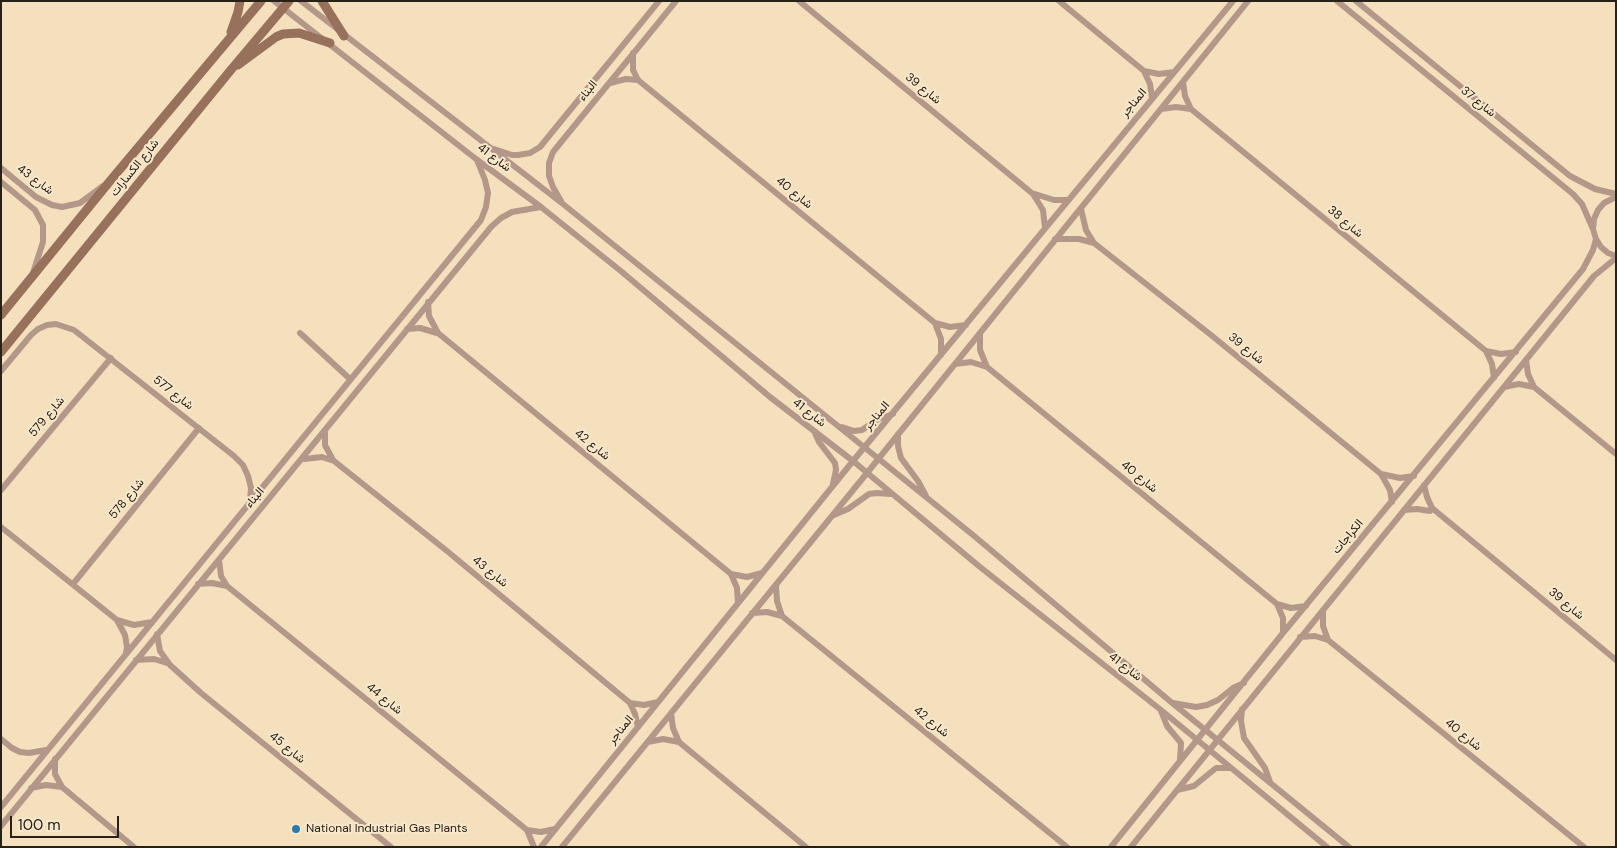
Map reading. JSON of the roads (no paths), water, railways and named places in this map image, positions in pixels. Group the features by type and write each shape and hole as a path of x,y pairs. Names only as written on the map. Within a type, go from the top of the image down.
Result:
{"street":[{"path":"229,39 240,1"},
{"name":"شارع الكسارات","path":"1,315 110,181 261,1"},
{"name":"شارع 41","path":"274,1 286,5 330,43 476,159 541,207 770,397 853,461 980,567 1161,710 1327,847"},
{"name":"شارع 41","path":"302,1 344,36 563,204 926,497 1171,702 1349,847"},
{"path":"322,1 344,36"},
{"name":"البناء","path":"490,148 518,155 530,153 540,147 658,1"},
{"name":"البناء","path":"563,204 550,182 551,158 556,147 676,1"},
{"name":"شارع 39","path":"798,1 1033,194 1043,210 1046,228"},
{"path":"1058,1 1144,71 1150,84 1152,98"},
{"name":"المناجر","path":"541,847 853,461 1233,1"},
{"name":"المناجر","path":"564,846 1248,1"},
{"name":"شارع 37","path":"1337,1 1573,194 1589,216 1596,239"},
{"name":"شارع 37","path":"1356,1 1570,176 1595,189 1616,196"},
{"name":"شارع الكسارات","path":"1,352 286,5"},
{"path":"230,71 276,37 284,34 299,33 330,43"},
{"path":"608,83 620,80 638,80 633,70 633,53"},
{"path":"1144,71 1159,74 1174,72"},
{"name":"شارع 40","path":"638,80 935,323"},
{"path":"1183,82 1185,96 1191,109"},
{"path":"1161,109 1176,106 1191,109"},
{"name":"شارع 38","path":"1191,109 1486,351"},
{"name":"البناء","path":"1,807 484,213 487,200 487,186 476,159"},
{"name":"شارع 43","path":"1,168 44,202 62,207 80,203 110,181"},
{"name":"شارع 43","path":"1,182 35,210 42,225 44,242 30,279"},
{"name":"شارع 39","path":"1033,194 1054,200 1068,200"},
{"path":"1593,229 1598,210 1604,203 1616,196"},
{"name":"البناء","path":"1,826 198,584 325,432 428,302 496,222 512,212 541,207"},
{"name":"شارع 39","path":"1080,209 1086,230 1094,242 1219,341 1381,474 1388,484 1392,502"},
{"path":"1055,239 1079,239 1094,242"},
{"path":"1596,239 1601,247 1616,257"},
{"name":"الكراجات","path":"1111,847 1283,633 1583,269 1591,255 1596,239"},
{"name":"الكراجات","path":"1130,847 1594,276 1616,257"},
{"name":"شارع 42","path":"428,302 429,316 438,333 731,574"},
{"path":"935,323 950,327 967,325"},
{"path":"935,323 941,339 941,356"},
{"name":"شارع 577","path":"1,370 38,328 56,324 74,330 234,456 243,465 248,476 251,488 250,500"},
{"name":"شارع 42","path":"407,328 420,328 438,333"},
{"path":"300,333 350,379"},
{"path":"980,333 980,350 986,366"},
{"path":"1486,351 1501,354 1516,352"},
{"path":"1486,351 1492,364 1494,378"},
{"name":"شارع 579","path":"1,490 111,358"},
{"path":"1526,360 1528,374 1534,387 1616,454"},
{"path":"955,364 971,362 986,366"},
{"name":"شارع 40","path":"986,366 1277,604"},
{"path":"1504,387 1519,384 1534,387"},
{"path":"836,425 854,431 862,430 883,417 893,414"},
{"name":"شارع 578","path":"73,584 200,428"},
{"name":"شارع 43","path":"325,432 325,444 334,461 454,557 630,703"},
{"path":"815,432 819,442 834,463 836,470 833,486"},
{"path":"898,434 901,458 926,497"},
{"name":"شارع 43","path":"302,459 315,456 334,461"},
{"path":"1381,474 1400,478 1414,476"},
{"path":"1404,510 1430,511 1432,508 1424,485"},
{"name":"المناجر","path":"833,515 848,508 869,494 885,492 892,494"},
{"name":"شارع 39","path":"1432,508 1616,660"},
{"path":"1,527 117,620 134,625 152,622"},
{"path":"219,560 220,571 227,586"},
{"path":"731,574 747,577 762,573"},
{"path":"731,574 737,588 738,603"},
{"path":"198,584 212,583 227,586"},
{"path":"776,585 777,601 782,616"},
{"name":"شارع 44","path":"227,586 527,830 534,847"},
{"path":"1277,604 1291,608 1306,606"},
{"path":"1277,604 1283,618 1283,633"},
{"path":"1323,610 1323,626 1328,640"},
{"path":"752,613 767,612 782,616"},
{"name":"شارع 42","path":"782,616 1067,847"},
{"path":"117,620 126,641 126,654"},
{"name":"شارع 45","path":"157,634 160,651 170,665 201,693 391,847"},
{"path":"1300,638 1314,636 1328,640"},
{"name":"شارع 40","path":"1328,640 1584,847"},
{"name":"شارع 45","path":"136,660 154,658 170,665"},
{"path":"1171,702 1196,706 1207,705 1245,682"},
{"path":"630,703 644,705 659,702"},
{"path":"630,703 638,727"},
{"path":"1242,709 1241,721 1244,738 1265,768 1270,783"},
{"path":"1161,710 1168,726 1181,743 1182,749 1179,763"},
{"path":"672,713 673,728 678,742"},
{"path":"1,739 20,752 38,753 47,750"},
{"path":"647,742 663,739 678,742 806,847"},
{"path":"55,759 55,774 62,787 134,847"},
{"path":"1177,790 1194,786 1216,768 1231,768"},
{"path":"31,788 46,785 62,787"},
{"path":"527,830 541,832 556,829"}],"place":[{"name":"National Industrial Gas Plants","path":"296,829"}]}
